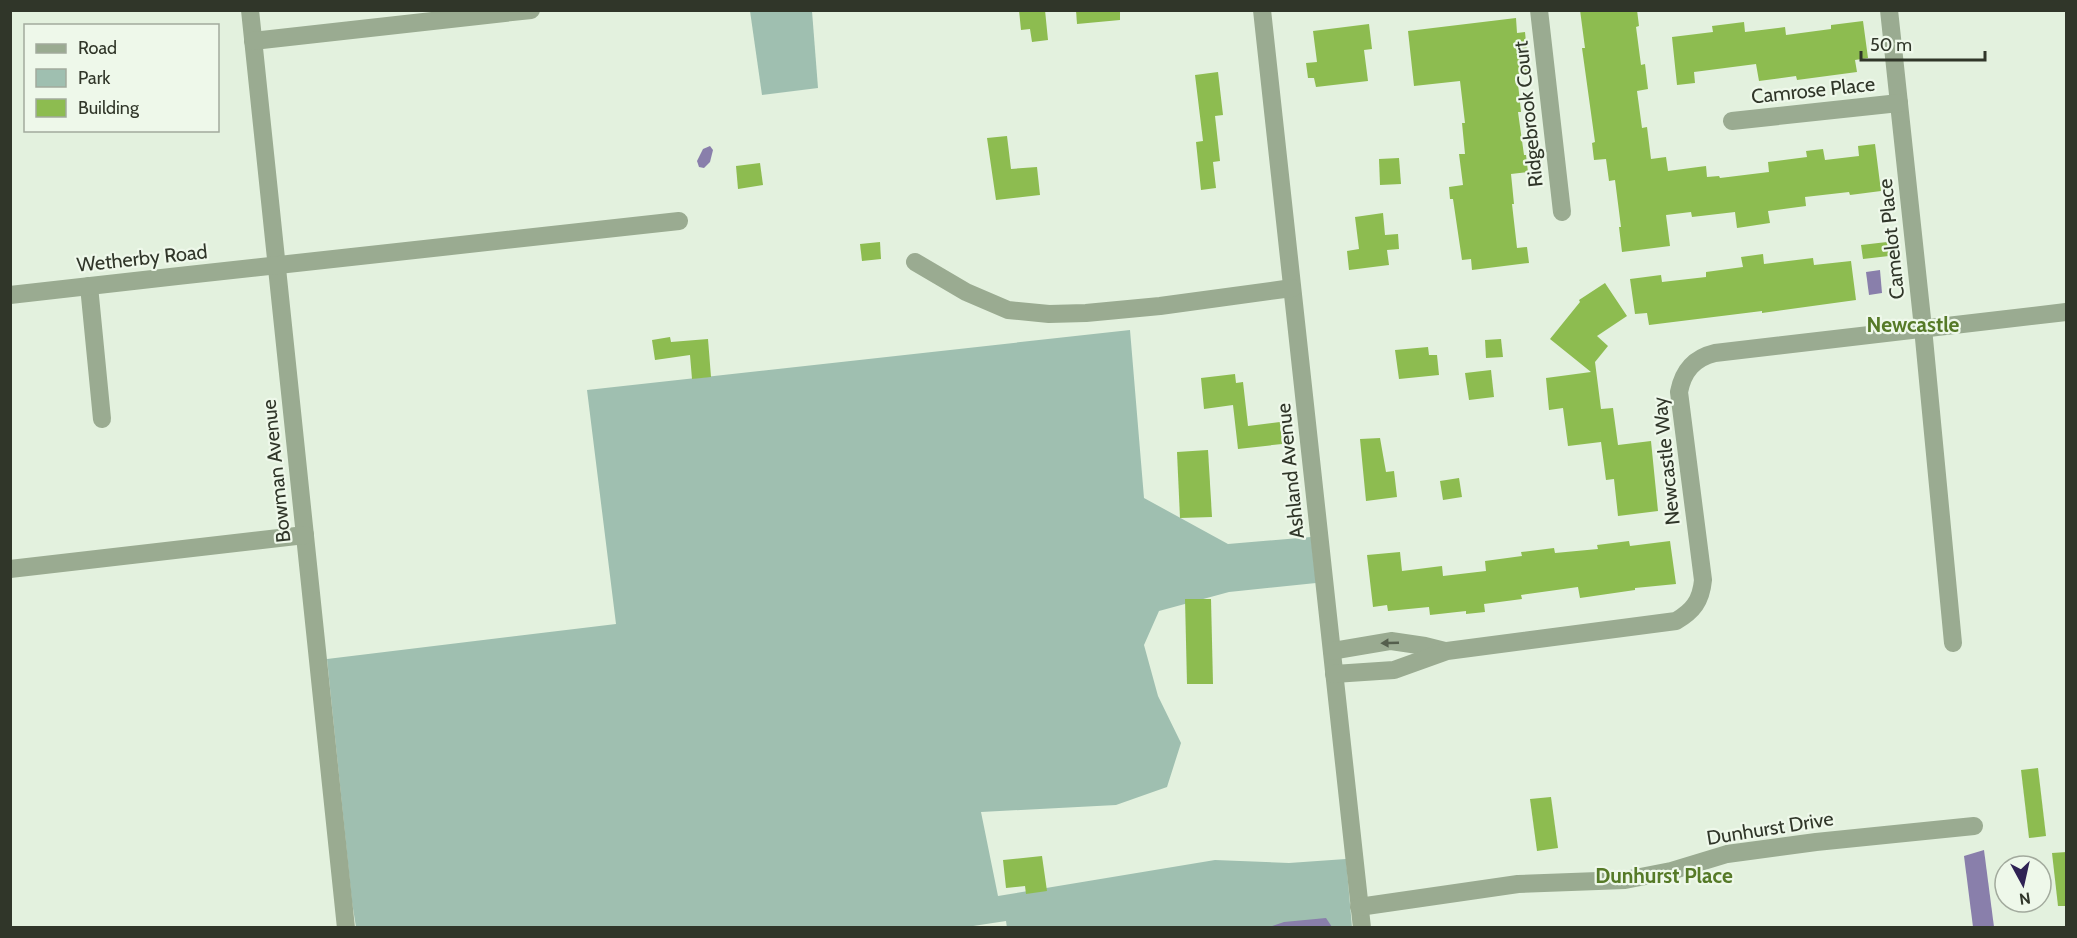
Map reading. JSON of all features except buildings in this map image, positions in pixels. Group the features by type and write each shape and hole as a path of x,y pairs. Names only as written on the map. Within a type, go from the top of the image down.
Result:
{"street":[{"name":"Bowman Avenue","path":"250,10 346,927"},
{"path":"253,41 531,10"},
{"path":"1262,11 1269,10"},
{"name":"Ridgebrook Court","path":"1539,10 1562,212"},
{"name":"Camelot Place","path":"1889,10 1923,328 1953,643"},
{"name":"Ashland Avenue","path":"1262,11 1362,927"},
{"name":"Camrose Place","path":"1732,121 1899,103"},
{"name":"Wetherby Road","path":"10,295 278,266 418,248 679,221"},
{"path":"915,262 966,292 1008,310 1049,314 1160,306 1292,288"},
{"path":"89,286 102,419"},
{"name":"Newcastle Way","path":"1334,674 1394,670 1447,651 1676,621 1688,615 1697,605 1702,592 1703,580 1679,392 1688,368 1698,360 1715,353 2067,312"},
{"path":"10,569 305,535"},
{"name":"Newcastle Way","path":"1332,651 1391,641 1447,651"},
{"name":"Dunhurst Drive","path":"1359,907 1518,884 1625,880 1671,872 1727,854 1816,842 1974,826"}],"green space":[{"path":"750,11 812,11 818,88 762,95"},
{"path":"1130,330 1144,498 1228,544 1311,537 1316,583 1229,592 1159,611 1144,645 1158,696 1181,743 1167,787 1116,805 981,812 998,896 1215,860 1289,863 1346,859 1352,927 1007,928 1006,921 960,928 356,927 327,659 616,624 587,390"}],"shaded area":[{"path":"710,146 713,150 710,162 704,168 699,167 697,161 703,149"},
{"path":"1880,270 1882,293 1869,295 1866,272"},
{"path":"1984,850 1994,927 1973,927 1964,856"},
{"path":"1326,918 1332,927 1269,927 1284,922"}],"district":[{"name":"Newcastle","path":"1913,324"},
{"name":"Dunhurst Place","path":"1664,875"}]}
